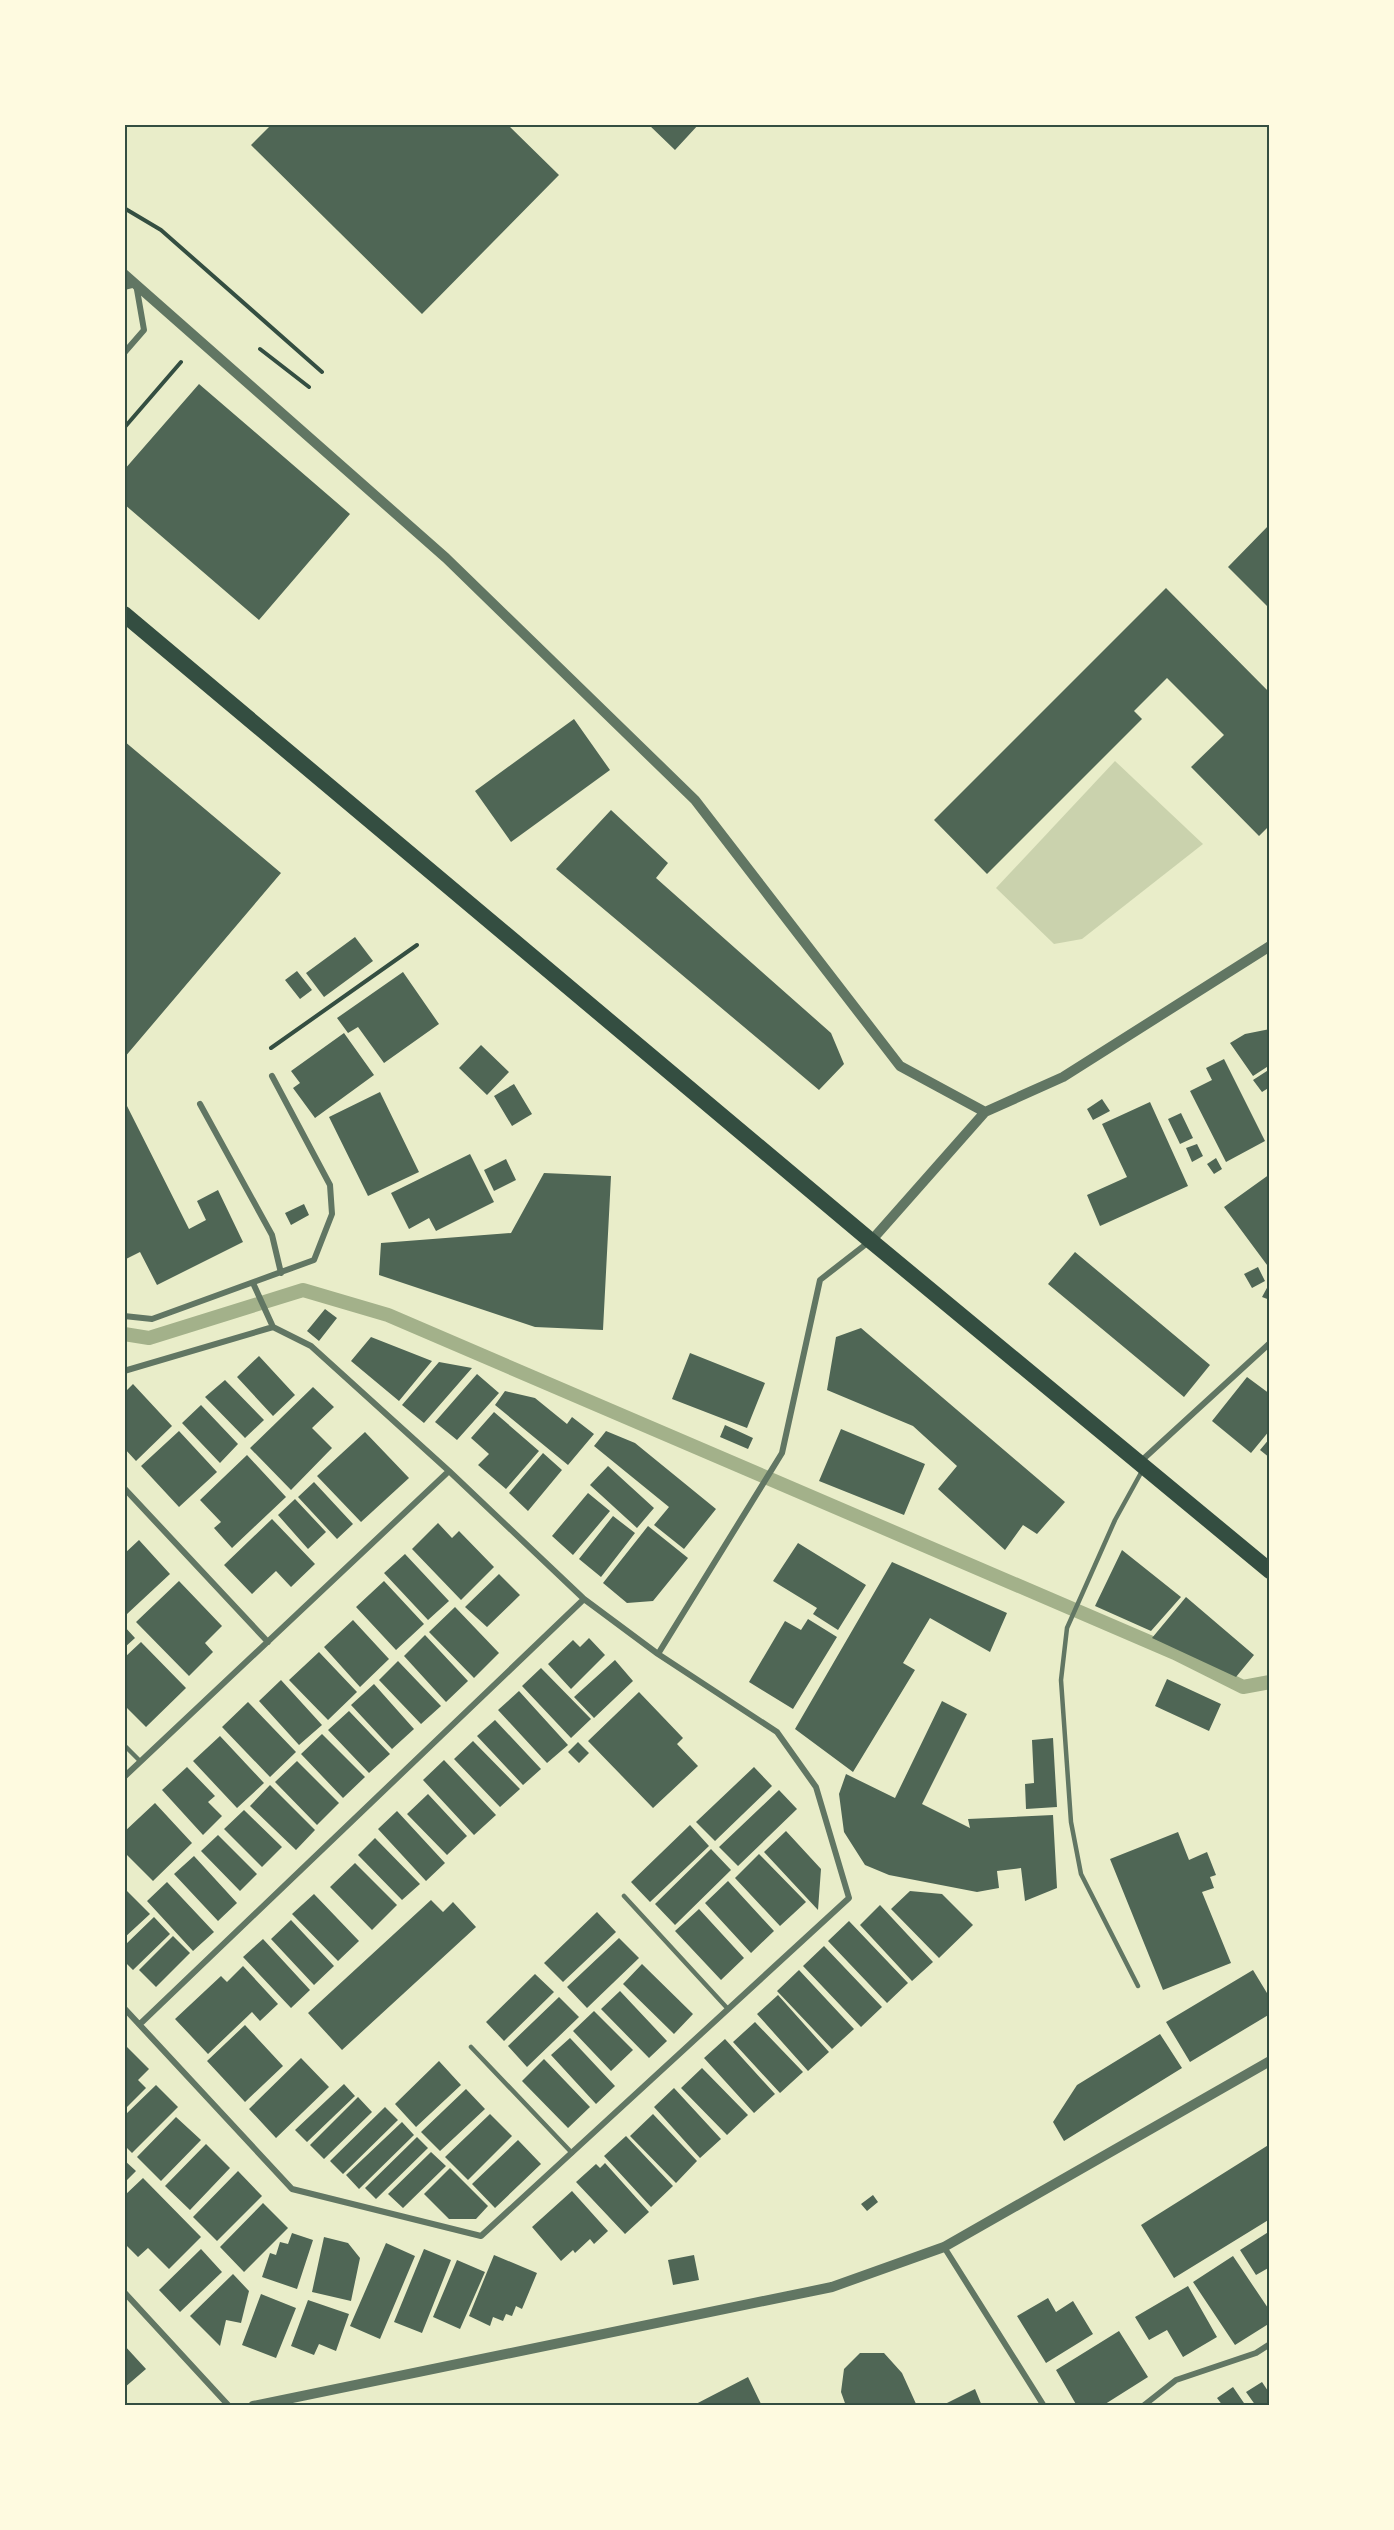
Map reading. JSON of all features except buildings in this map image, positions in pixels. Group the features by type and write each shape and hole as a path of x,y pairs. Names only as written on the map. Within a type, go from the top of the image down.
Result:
{"highway":[{"path":"124,614 871,1241 1269,1571"}],"street":[{"path":"124,274 447,558 695,800 900,1066 985,1112"},
{"path":"124,287 136,284"},
{"path":"124,353 144,330 136,284"},
{"path":"658,1654 782,1453 820,1280 871,1241 985,1112 1064,1077 1269,946"},
{"path":"124,1316 152,1319 314,1260 332,1214 330,1185 272,1076"},
{"path":"200,1104 272,1235 281,1273"},
{"path":"252,1283 273,1327"},
{"path":"124,1371 273,1327 311,1346 449,1471 584,1599 658,1654 777,1732 816,1787 849,1898 482,2236 292,2189 124,2008"},
{"path":"1142,1464 1269,1343"},
{"path":"124,1777 449,1471"},
{"path":"124,1488 268,1642"},
{"path":"140,2024 584,1599"},
{"path":"253,2406 832,2287 944,2247 1269,2061"},
{"path":"944,2247 1044,2406"},
{"path":"124,2292 228,2406"},
{"path":"1143,2406 1176,2380 1256,2353 1269,2344"}],"lane":[{"path":"1138,1986 1081,1874 1071,1822 1061,1680 1067,1628 1142,1464"},
{"path":"124,1745 140,1761"},
{"path":"624,1896 728,2009"},
{"path":"471,2047 572,2153"}],"path":[{"path":"124,208 160,230 322,372"},
{"path":"255,346 309,387"},
{"path":"124,428 159,388"},
{"path":"272,1076 265,1052 417,945"}],"green space":[{"path":"1115,761 1203,844 1082,939 1054,944 996,888"}],"waterway":[{"path":"124,1334 149,1338 303,1290 388,1315 1175,1653 1243,1687 1270,1682"}]}
